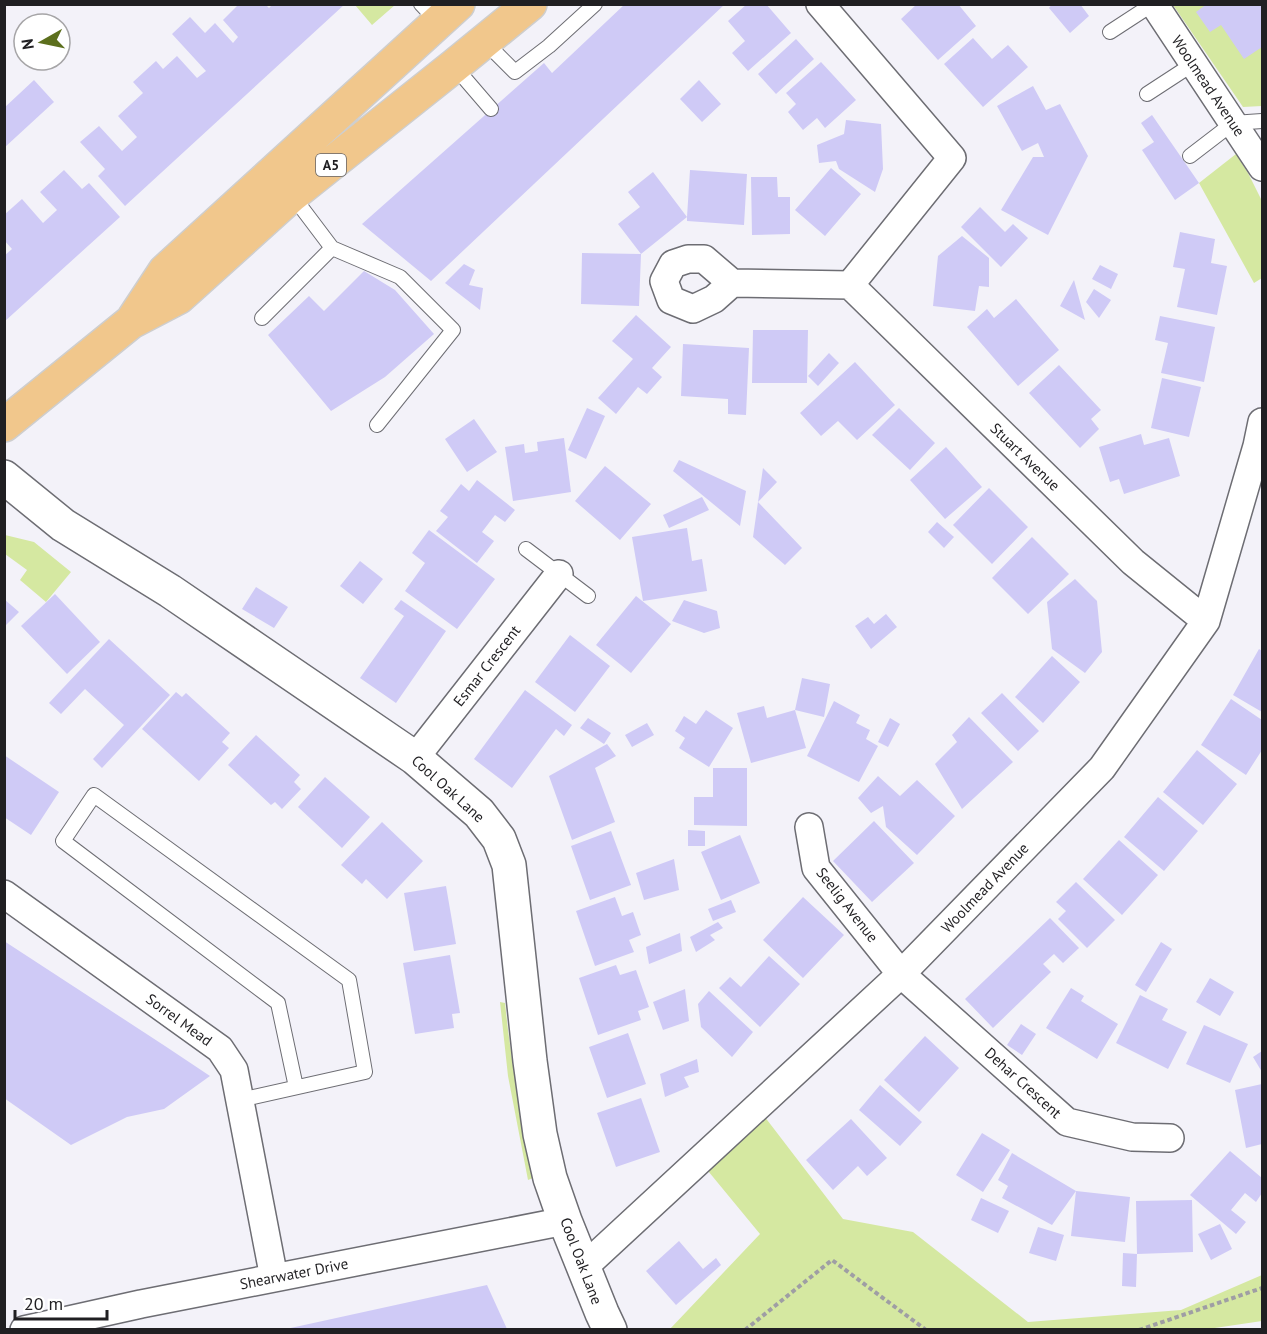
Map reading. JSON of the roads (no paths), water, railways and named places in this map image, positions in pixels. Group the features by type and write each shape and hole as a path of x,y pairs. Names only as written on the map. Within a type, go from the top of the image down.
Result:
{"main road":[{"name":"A5","path":"4,425 131,322 180,297 292,195 530,4"},
{"name":"A5","path":"131,322 165,271 439,10"}],"street":[{"path":"732,283 850,285 952,158 820,4"},
{"name":"Woolmead Avenue","path":"1153,4 1263,167"},
{"name":"Stuart Avenue","path":"850,285 1133,562 1206,621"},
{"name":"Woolmead Avenue","path":"583,1268 901,974 1102,768 1206,621 1263,422"},
{"name":"Cool Oak Lane","path":"4,477 63,525 170,591 415,758 479,813 499,839 509,865 540,1134 550,1178 565,1221 610,1329"},
{"name":"Esmar Crescent","path":"415,758 559,574"},
{"name":"Seelig Avenue","path":"809,828 816,868 901,974"},
{"name":"Sorrel Mead","path":"4,894 220,1049 234,1070 274,1278"},
{"name":"Dehar Crescent","path":"901,974 1067,1122 1132,1137 1170,1138"},
{"name":"Shearwater Drive","path":"24,1329 565,1221"}],"lane":[{"path":"485,42 515,72 549,46 594,4"},
{"path":"1110,32 1153,4"},
{"path":"1147,94 1193,64"},
{"path":"454,66 491,109"},
{"path":"1190,156 1233,123 1263,121"},
{"path":"292,195 332,248 400,277 453,330 377,425"},
{"path":"262,318 332,248"},
{"path":"526,549 588,596"},
{"path":"240,1100 296,1088 365,1072 350,980 94,795 63,841 278,1003 296,1088"}]}
